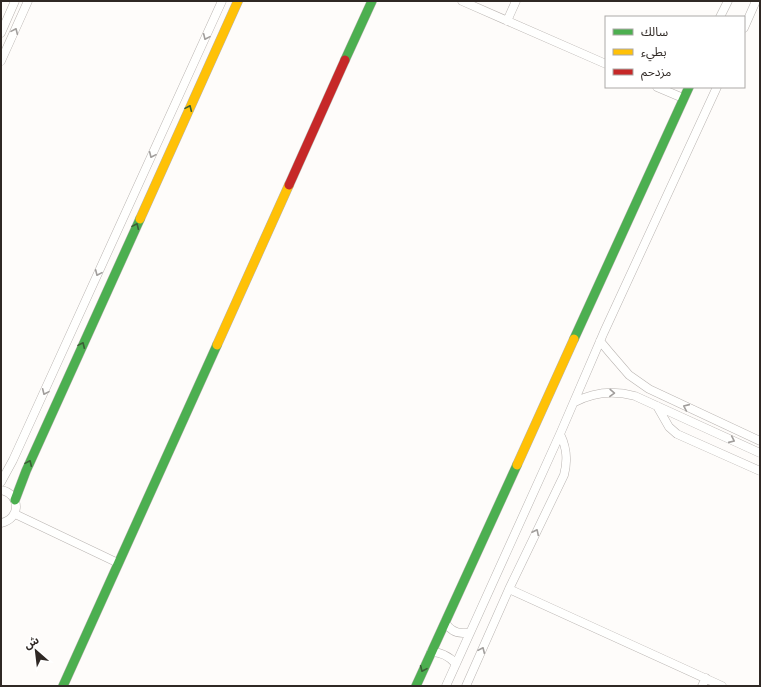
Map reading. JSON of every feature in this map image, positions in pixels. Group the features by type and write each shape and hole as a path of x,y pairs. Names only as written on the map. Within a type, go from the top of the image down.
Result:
{"street":[{"path":"1,33 16,1"},
{"path":"1,61 3,51 28,1"},
{"path":"1,482 13,460 222,1"},
{"path":"15,500 26,471 238,1"},
{"path":"63,686 372,1"},
{"path":"462,1 605,64"},
{"path":"507,21 516,1"},
{"path":"720,16 728,1"},
{"path":"745,26 756,1"},
{"path":"659,88 683,98"},
{"path":"416,686 688,88"},
{"path":"446,686 575,402 600,341 717,88"},
{"path":"600,341 629,375 649,390 760,441"},
{"path":"575,402 597,393 615,392 634,396 760,453"},
{"path":"657,406 668,427 677,434 760,471"},
{"path":"466,686 509,589 564,475 567,465 567,454 565,444 560,434"},
{"path":"1,490 10,493 15,500 16,507 15,514 9,520 1,523"},
{"path":"15,514 118,563"},
{"path":"509,589 704,682 722,686"},
{"path":"445,622 454,632 465,634 470,632"},
{"path":"431,652 444,654 456,664"}],"traffic: fast":[{"path":"345,60 372,1"},
{"path":"574,339 689,88"},
{"path":"15,500 26,471 140,219"},
{"path":"63,686 217,345"},
{"path":"416,686 517,465"}],"traffic: slow":[{"path":"140,219 238,1"},
{"path":"217,345 289,185"},
{"path":"517,465 574,339"}],"traffic: jam":[{"path":"289,185 345,60"}]}
